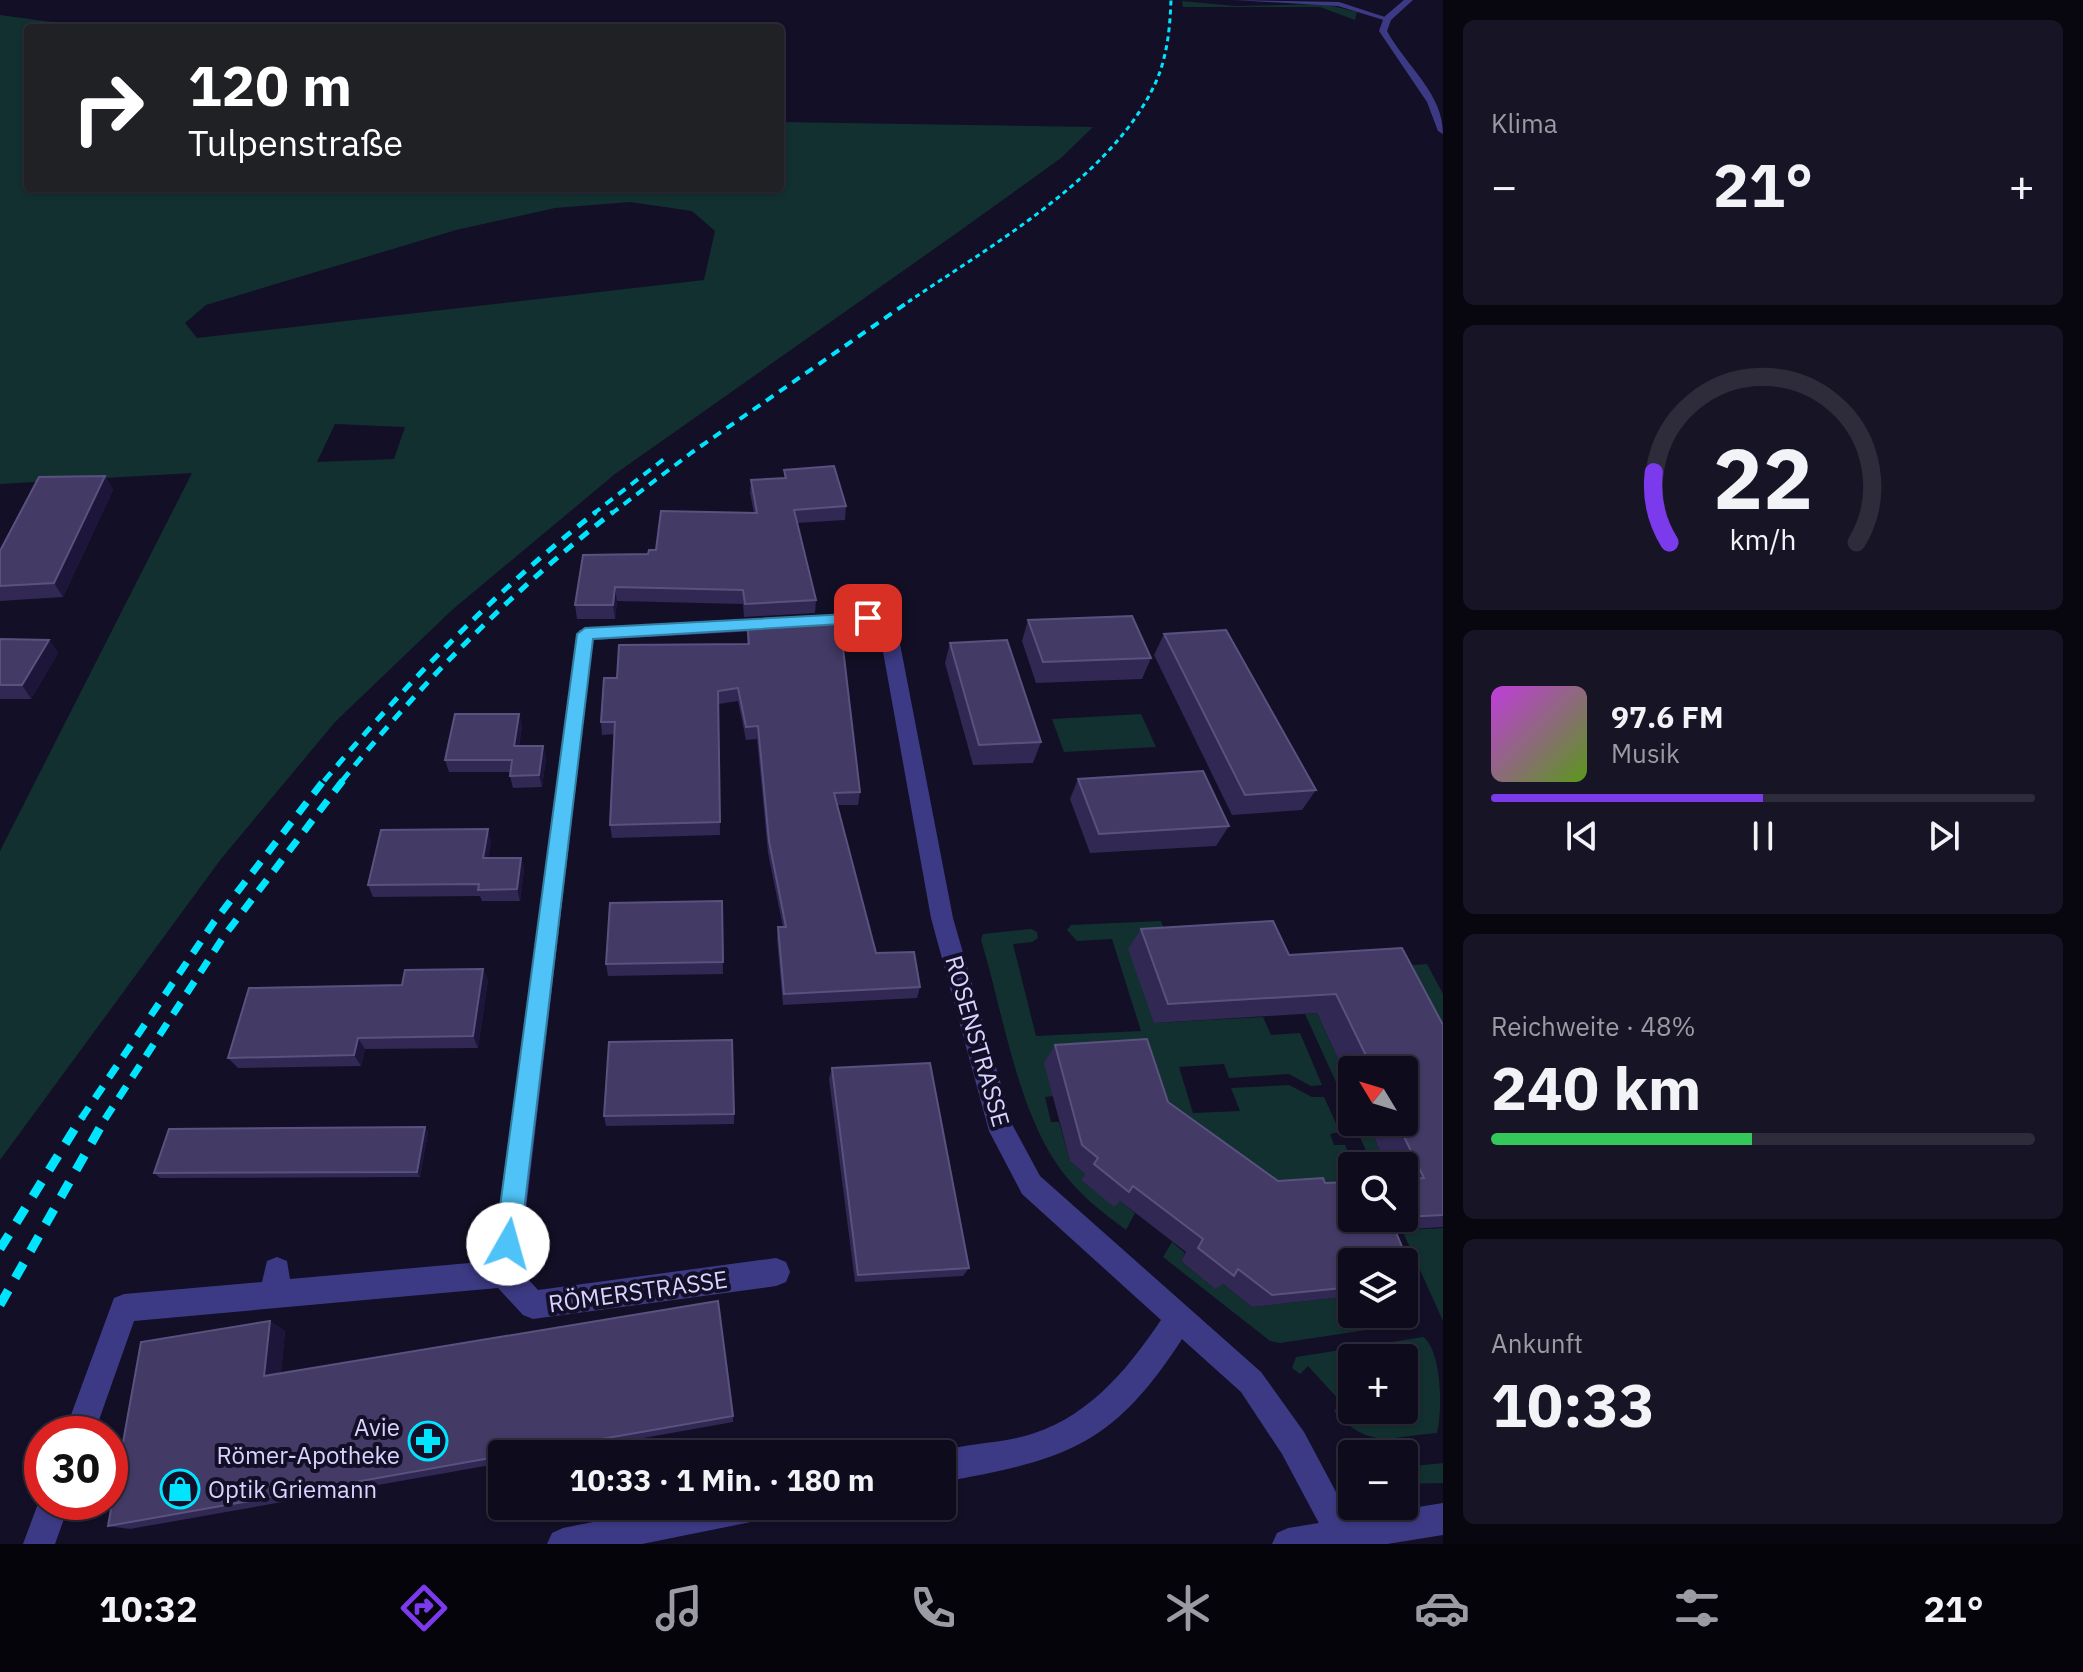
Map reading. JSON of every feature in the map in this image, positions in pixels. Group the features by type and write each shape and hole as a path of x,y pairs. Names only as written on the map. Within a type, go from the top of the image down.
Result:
{"street":[{"path":"1238,0 1339,4 1387,19"},
{"path":"1409,0 1387,19 1383,31 1392,49 1438,106 1443,131"},
{"name":"ROSENSTRASSE","path":"504,1274 585,634 886,618 942,918 1002,1131 1031,1185 1251,1382 1293,1443 1341,1533"},
{"name":"RÖMERSTRASSE","path":"504,1274 533,1305 776,1272"},
{"path":"85,1416 124,1308 276,1281 504,1274"},
{"path":"956,1464 1009,1454 1067,1436 1114,1400 1154,1358 1180,1316"},
{"path":"1288,1544 1341,1533 1443,1519"},
{"path":"39,1544 48,1520"},
{"path":"563,1544 682,1520"}],"green space":[{"path":"1182,1 1235,6 1324,4 1357,12 1355,20 1320,7 1183,7"},
{"path":"0,15 66,24 24,24 24,192 784,192 784,122 1093,127 1061,158 615,474 452,610 335,722 221,859 0,1160 0,851 192,473 0,484","holes":["630,202 692,211 715,231 704,280 197,338 185,323 206,305 456,230 555,208","335,424 405,427 394,459 317,462"]},
{"path":"1141,714 1156,747 1064,752 1052,719"},
{"path":"1161,921 1170,946 1154,1023 1263,1017 1271,1035 1300,1033 1322,1085 1311,1086 1289,1074 1229,1078 1224,1064 1179,1067 1193,1113 1240,1111 1231,1088 1289,1085 1312,1097 1324,1097 1338,1128 1338,1132 1330,1134 1334,1145 1345,1145 1348,1152 1338,1152 1338,1188 1305,1200 1054,1096 1045,1097 1051,1122 1059,1122 1070,1161 1085,1174 1081,1180 1114,1206 1119,1200 1135,1213 1126,1230 1083,1195 1052,1157 1037,1129 1015,1066 981,940 983,934 1031,929 1037,932 1038,938 1032,942 1013,944 1036,1036 1141,1031 1112,939 1077,941 1067,930 1071,925"},
{"path":"1427,964 1443,994 1443,1087 1382,968"},
{"path":"1317,1013 1338,1059 1338,1086 1305,1014"},
{"path":"1359,1136 1373,1136 1381,1152 1367,1152"},
{"path":"1443,1228 1443,1321 1418,1266 1418,1248 1410,1248 1403,1232 1418,1232 1418,1229"},
{"path":"1172,1242 1185,1253 1181,1261 1214,1288 1219,1281 1252,1307 1338,1298 1338,1328 1380,1328 1280,1343 1270,1341 1163,1257"},
{"path":"1423,1337 1434,1355 1437,1368 1440,1411 1437,1433 1381,1438 1358,1431 1348,1424 1418,1424 1418,1344 1379,1344"},
{"path":"1338,1350 1338,1399 1308,1366 1300,1374 1292,1368 1296,1357"},
{"path":"1443,1463 1443,1483 1418,1484 1418,1466"}],"building":[{"path":"834,466 846,506 794,510 816,600 745,604 743,590 615,587 613,605 575,605 583,555 648,554 649,550 656,550 661,511 757,513 751,480 786,478 784,470"},
{"path":"105,476 54,583 0,586 0,551 39,477"},
{"path":"1132,616 1151,658 1043,662 1028,620"},
{"path":"820,617 822,623 840,623 860,792 834,793 876,953 914,952 920,987 784,994 778,927 786,927 769,841 758,726 746,727 738,688 718,691 720,822 610,825 615,722 601,722 604,678 617,678 619,645 749,644 747,621"},
{"path":"1226,630 1316,790 1245,795 1164,634"},
{"path":"0,639 49,640 22,685 0,685"},
{"path":"1007,640 1041,742 979,745 950,643"},
{"path":"455,714 519,714 514,746 543,746 539,775 510,776 512,760 445,760"},
{"path":"1203,771 1229,826 1099,834 1078,779"},
{"path":"488,829 483,858 521,858 517,889 478,890 479,884 368,885 381,830"},
{"path":"722,901 723,962 606,964 610,903"},
{"path":"1273,921 1289,955 1402,948 1443,1025 1443,1215 1418,1216 1418,1178 1424,1178 1418,1166 1418,1152 1411,1152 1404,1136 1418,1136 1418,1056 1366,1056 1336,994 1168,1004 1141,929"},
{"path":"483,969 473,1036 358,1038 354,1055 228,1058 249,988 402,985 405,970"},
{"path":"1147,1039 1168,1102 1278,1181 1323,1178 1325,1183 1338,1183 1338,1232 1396,1232 1403,1248 1338,1248 1338,1288 1272,1295 1238,1269 1234,1276 1198,1248 1203,1239 1133,1186 1129,1192 1094,1164 1098,1158 1082,1145 1055,1045"},
{"path":"732,1040 734,1114 604,1116 609,1042"},
{"path":"930,1063 969,1268 858,1275 832,1068"},
{"path":"425,1127 417,1172 154,1173 169,1129"},
{"path":"718,1301 733,1416 596,1440 488,1440 488,1458 108,1526 109,1520 128,1520 128,1416 141,1342 270,1321 264,1376"}],"railway":[{"path":"908,302 1046,207 1109,150 1135,118 1155,84 1167,43 1171,0"},
{"path":"611,514 691,453 911,300"},
{"path":"593,514 664,459"},
{"path":"324,781 387,709 487,606 596,512"},
{"path":"342,781 404,708 504,605 613,512"},
{"path":"81,1119 214,922 325,779"},
{"path":"105,1119 224,936 344,779"},
{"path":"0,1249 82,1117"},
{"path":"0,1305 106,1117"}],"place":[{"name":"Avie Römer-Apotheke","path":"428,1441"},
{"name":"Optik Griemann","path":"180,1489"}],"route":[{"path":"508,1244 585,634 868,618"}]}
